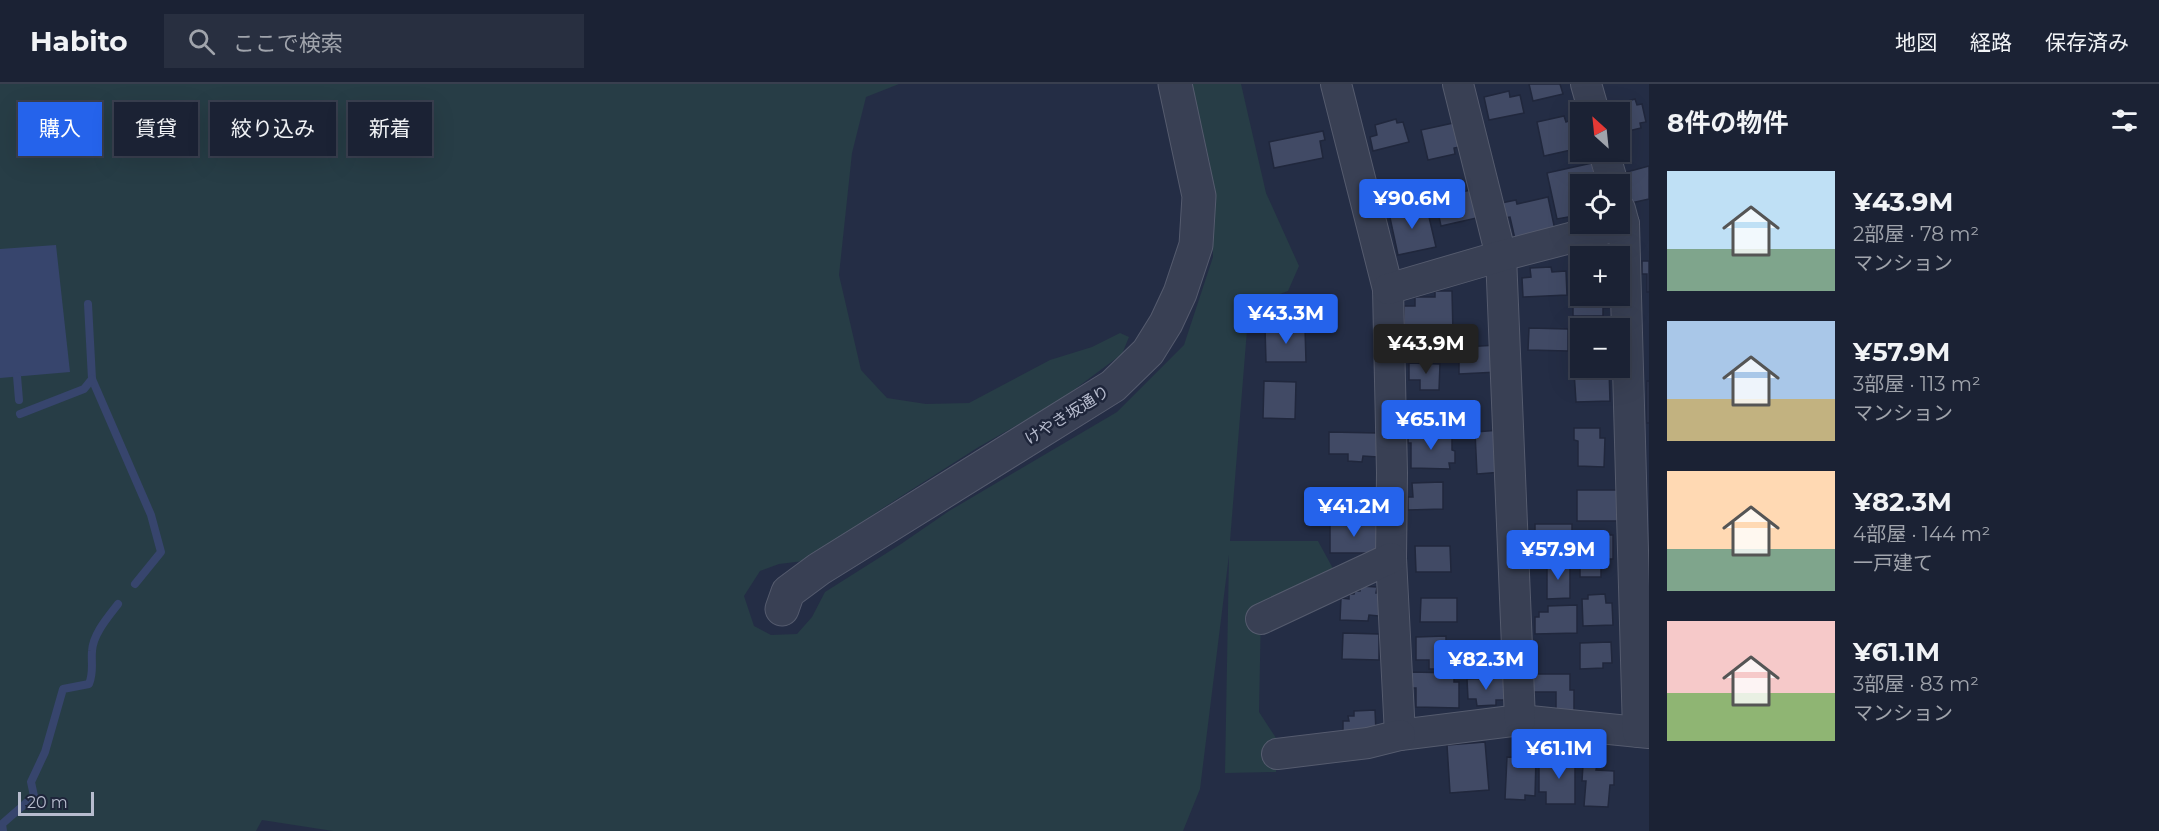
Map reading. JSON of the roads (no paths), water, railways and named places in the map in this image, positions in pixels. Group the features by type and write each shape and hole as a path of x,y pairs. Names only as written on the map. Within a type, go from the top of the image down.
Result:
{"street":[{"name":"けやき坂通り","path":"782,609 788,592 819,569 1113,386 1148,352 1171,313 1196,245 1199,196 1175,84"},
{"path":"1336,84 1388,289 1392,473 1391,558 1400,735"},
{"path":"1458,84 1501,256 1520,720"},
{"path":"1586,84 1591,102"},
{"path":"1388,289 1570,233"},
{"path":"1277,753 1520,720 1643,732 1623,234"},
{"path":"1261,619 1391,558"}],"water":[{"path":"56,245 70,372 0,378 0,249"}],"waterway":[{"path":"88,304 92,379 151,515 161,552 135,584"},
{"path":"17,376 19,400"},
{"path":"20,414 84,389 92,379"},
{"path":"3,831 2,824 34,796 31,782 45,752 63,689 89,684 95,638 118,604"}]}
